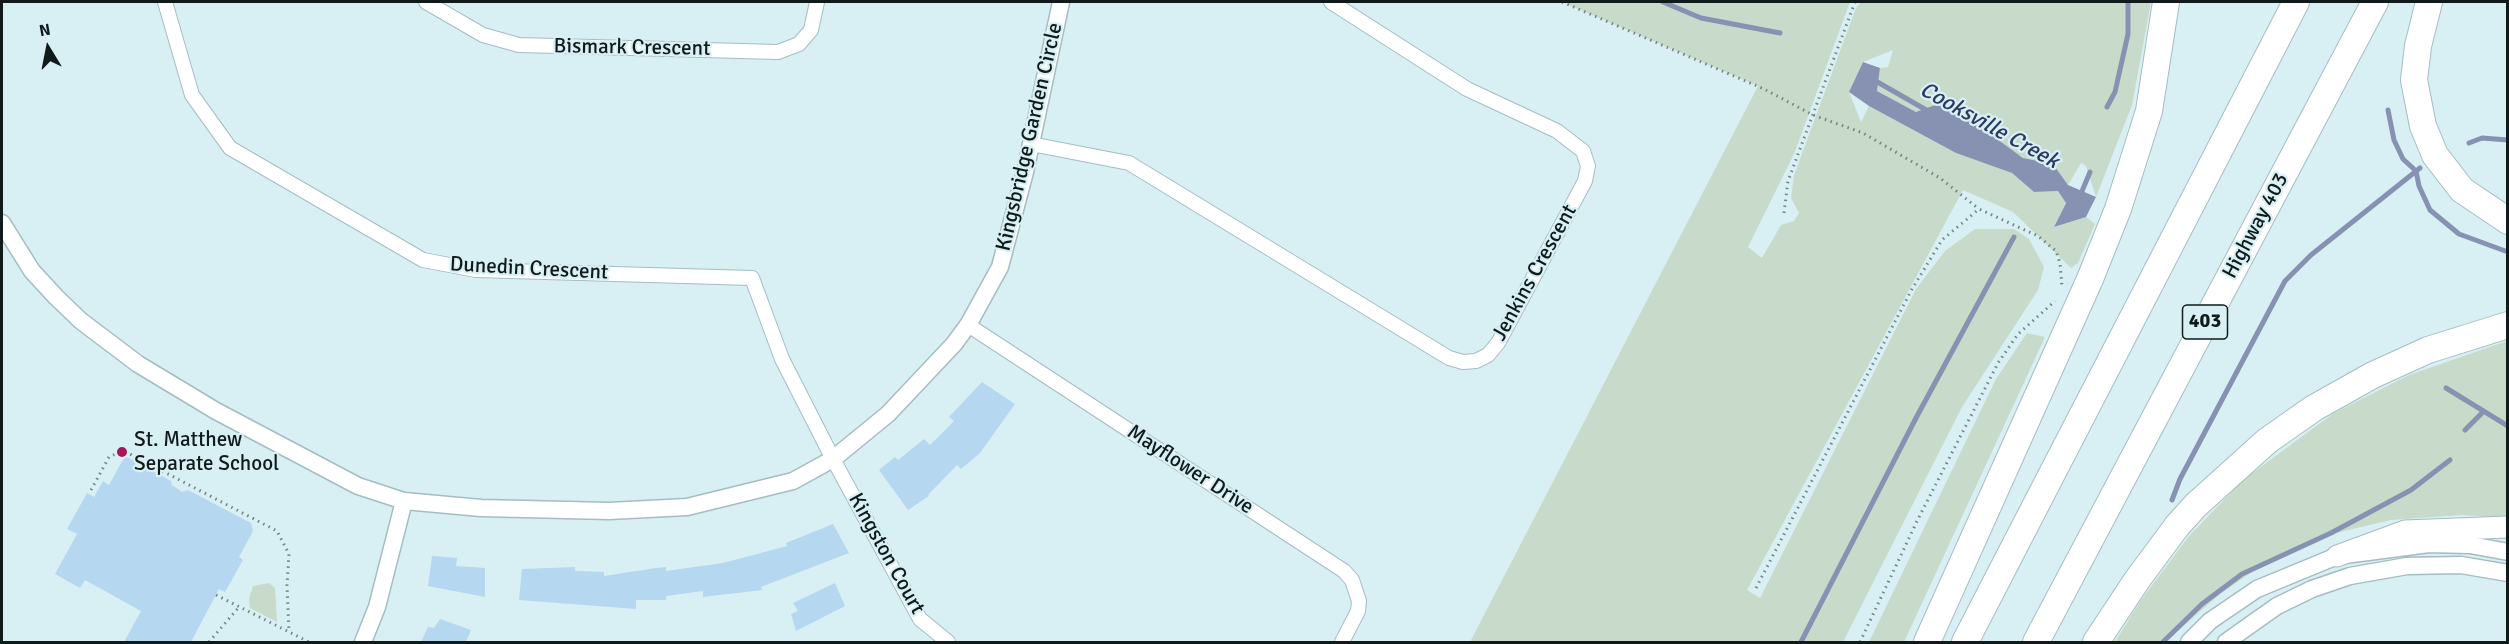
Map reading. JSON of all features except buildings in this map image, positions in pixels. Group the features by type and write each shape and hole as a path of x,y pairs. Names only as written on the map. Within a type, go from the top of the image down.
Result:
{"highway":[{"path":"1927,642 2090,279 2118,208 2149,111 2166,2"},
{"path":"1965,642 2296,2"},
{"name":"Highway 403","path":"2036,642 2375,2"},
{"path":"2429,2 2418,46 2414,80 2423,126 2435,155 2462,190 2508,221"},
{"path":"2096,642 2136,580 2177,526 2196,505 2267,441 2314,408 2373,375 2428,350 2508,324"}],"main road":[{"path":"2337,556 2405,531 2508,527"}],"street":[{"name":"Dunedin Crescent","path":"165,2 192,95 230,148 423,260 476,270 752,278 782,359 833,459"},
{"name":"Bismark Crescent","path":"426,2 483,35 519,45 778,52 799,44 811,30 817,2"},
{"name":"Kingsbridge Garden Circle","path":"3,228 32,272 56,297 81,321 138,364 216,411 358,486 404,501 481,508 609,511 687,507 793,482 833,459 888,414 954,344 968,325 1000,267 1031,144 1061,2"},
{"name":"Jenkins Crescent","path":"1031,144 1129,163 1449,357 1463,362 1476,361 1488,355 1498,343 1585,181 1588,166 1583,151 1557,131 1467,89 1331,2"},
{"name":"Mayflower Drive","path":"968,325 1344,571 1352,580 1359,601 1358,611 1342,642"},
{"name":"Kingston Court","path":"833,459 920,619 948,642"},
{"path":"363,642 377,607 404,501"},
{"path":"2189,642 2210,621 2257,589 2337,556 2429,544 2470,545 2508,552"},
{"path":"2226,642 2277,606 2312,589 2350,576 2407,566 2461,565 2508,573"}],"path":[{"path":"1562,2 1764,89 1813,115 1863,134 1940,178 1979,209 2038,236 2056,251 2060,263 2062,288 2055,301 2018,334 1998,363 1913,528 1860,642"},
{"path":"1784,213 1788,181 1855,2"},
{"path":"1756,588 1912,289 1942,240 1979,209"},
{"path":"91,490 109,457 118,453 128,453 276,531 289,554 286,585 289,632"},
{"path":"216,595 309,642"},
{"path":"209,642 239,606"}],"green space":[{"path":"1562,2 1850,2 1794,154 1748,247 1762,258 1781,225 1794,221 1799,213 1791,198 1794,175 1856,8 1861,2 2151,2 2132,105 2096,197 2086,166 2081,163 2068,185 2053,164 2024,158 1935,105 1916,112 1877,91 1880,68 1888,67 1893,50 1863,62 1849,92 1861,122 1869,106 1956,153 2012,173 2034,192 2058,191 2066,202 2054,227 2086,217 2095,224 2078,263 2071,268 2013,212 1963,190 1747,590 1760,598 1916,289 1945,251 1975,229 2014,229 2029,239 2044,267 2038,290 1962,407 1843,642 1470,642 1758,86"},
{"path":"2027,333 2045,337 1904,642 1869,642 1996,379"},
{"path":"2507,341 2507,518 2461,515 2391,520 2327,535 2274,557 2220,594 2165,642 2115,642 2141,600 2189,536 2243,480 2334,413 2409,375"},
{"path":"269,583 275,588 277,622 250,608 249,599 253,586"}],"water":[{"path":"1863,62 1880,68 1877,91 1916,112 1935,105 1953,107 2023,158 2053,164 2068,185 2096,197 2086,217 2054,227 2066,203 2058,191 2034,192 2012,173 1956,153 1869,106 1849,92"}],"waterway":[{"name":"Cooksville Creek","path":"1663,2 1701,18 1780,33"},
{"path":"2107,107 2115,92 2128,34 2128,2"},
{"name":"Cooksville Creek","path":"1874,80 1928,111"},
{"path":"2388,110 2394,140 2403,159 2416,171 2419,186 2430,210 2459,234 2508,252"},
{"path":"2469,143 2482,138 2508,140"},
{"path":"2172,500 2180,479 2285,281 2311,255 2420,168"},
{"path":"2080,196 2090,172"},
{"path":"1801,642 1916,418 2014,237"},
{"name":"Cooksville Creek","path":"2446,388 2508,426"},
{"path":"2465,430 2483,412"},
{"path":"2163,642 2202,604 2242,574 2331,533 2411,490 2450,460"}],"place":[{"name":"St. Matthew Separate School","path":"122,452"}]}
